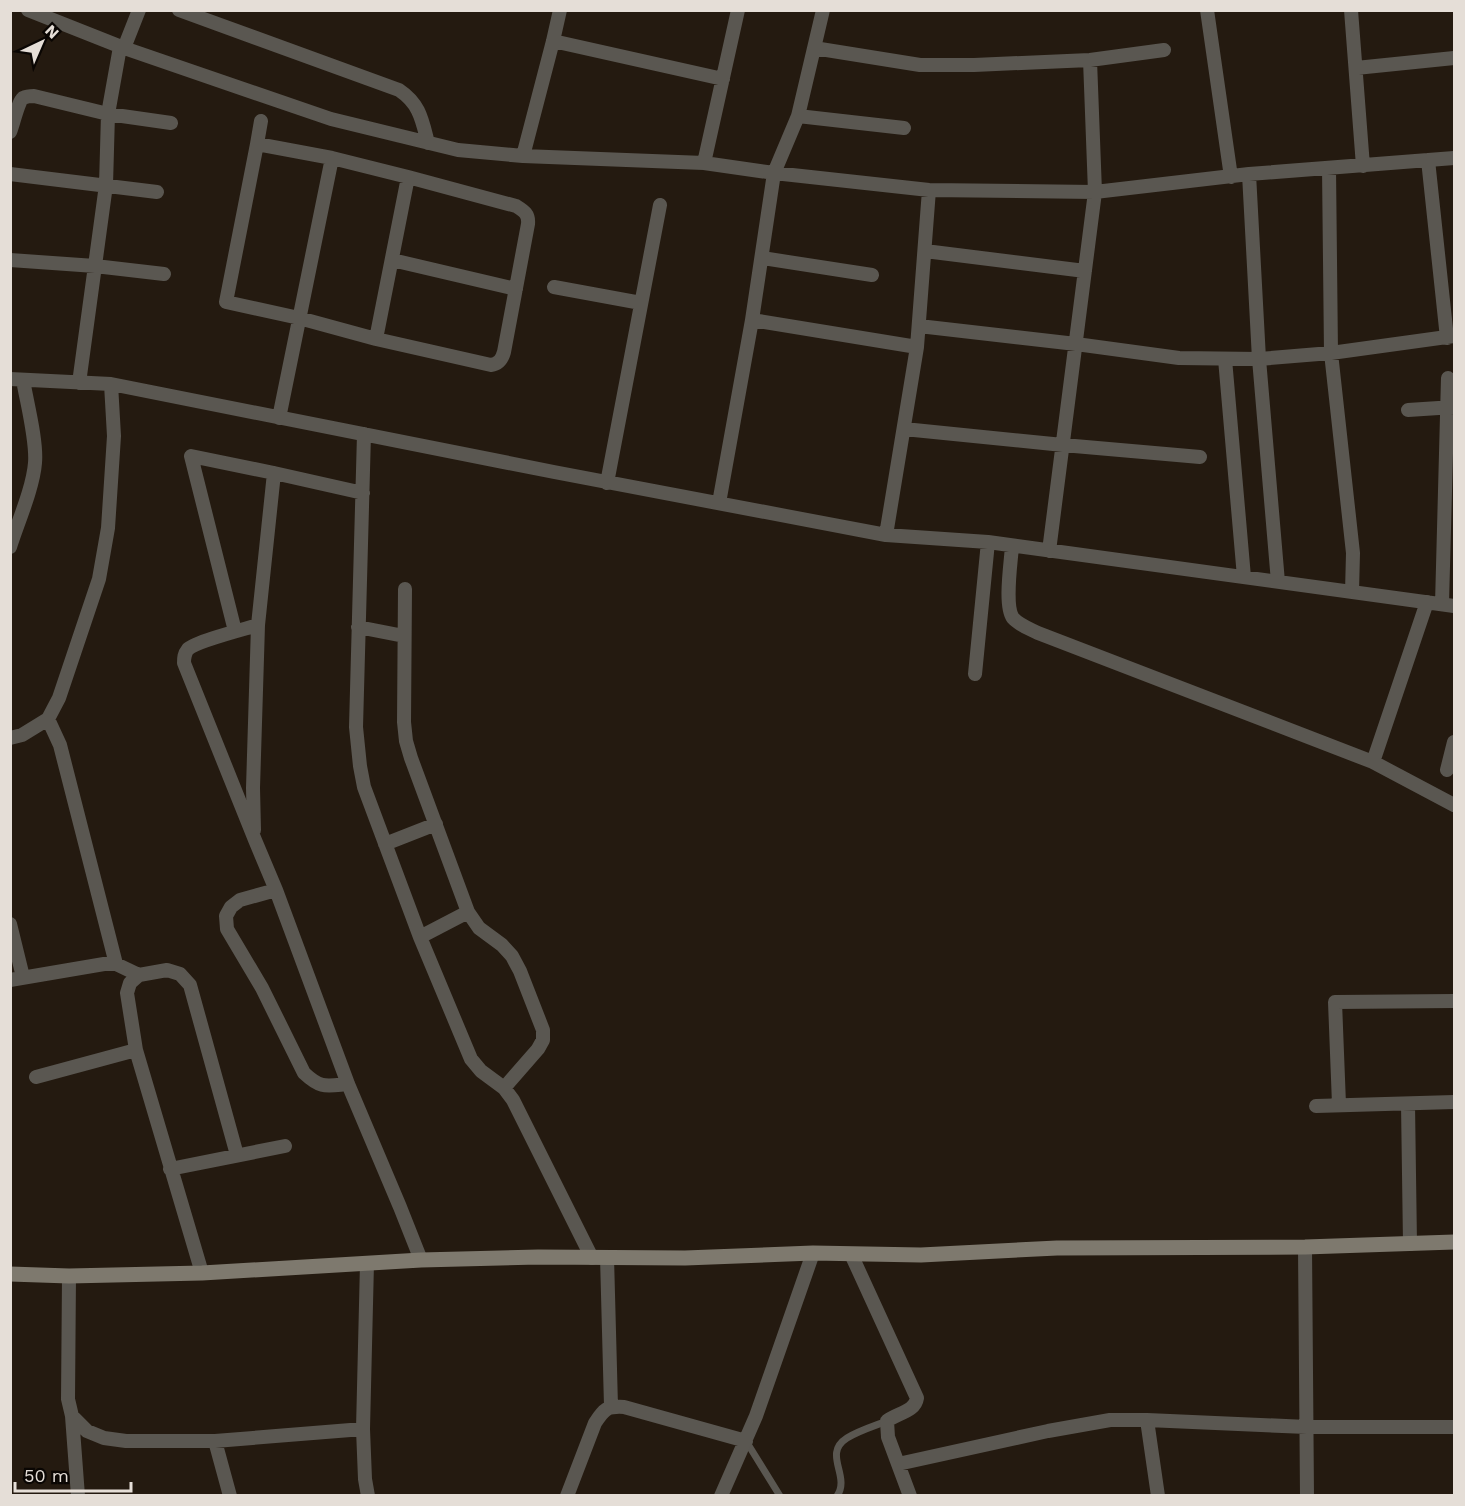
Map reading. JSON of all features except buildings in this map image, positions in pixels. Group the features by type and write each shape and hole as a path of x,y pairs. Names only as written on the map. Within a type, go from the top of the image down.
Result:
{"street":[{"path":"28,10 122,48 331,119 458,150 523,156 704,164 929,190 1095,192 1249,174 1455,158"},
{"path":"79,383 106,185 108,114 122,48 139,10"},
{"path":"179,10 399,90 408,96 421,115 428,143"},
{"path":"523,156 560,10"},
{"path":"704,164 738,10"},
{"path":"719,503 752,320 774,173 798,116 823,10"},
{"path":"1207,10 1231,177"},
{"path":"1351,10 1363,166"},
{"path":"553,41 723,79"},
{"path":"814,48 920,65 1090,60 1164,50"},
{"path":"1356,68 1455,58"},
{"path":"1049,551 1095,192 1090,60"},
{"path":"10,132 20,103 27,96 108,114 171,123"},
{"path":"798,116 904,128"},
{"path":"257,144 332,158 408,177 516,206 526,213 528,224 501,361 495,364 483,364 226,302 261,121"},
{"path":"279,418 332,158"},
{"path":"919,326 1179,358 1225,359 1259,359 1331,353 1451,337 1428,160"},
{"path":"1329,168 1331,353 1353,553 1352,592"},
{"path":"10,174 157,192"},
{"path":"1249,174 1259,359 1278,582"},
{"path":"376,339 408,177"},
{"path":"886,535 918,347 929,190"},
{"path":"607,483 660,205"},
{"path":"924,251 1085,271"},
{"path":"762,258 872,274"},
{"path":"10,260 164,274"},
{"path":"392,260 516,289"},
{"path":"554,287 641,303"},
{"path":"752,320 918,347"},
{"path":"1225,359 1244,577"},
{"path":"10,547 17,504 32,480 35,461 33,439 17,380 111,384 607,483 886,535 988,542 1448,605 1451,407 1448,378"},
{"path":"10,738 22,735 48,718 59,698 99,579 108,528 114,436 111,384"},
{"path":"1408,410 1451,407"},
{"path":"904,429 1063,446 1200,457"},
{"path":"364,435 356,727 364,787 420,937 471,1059 481,1071 504,1088 513,1100 600,1258 611,1407"},
{"path":"235,631 191,456 363,493"},
{"path":"255,840 253,788 258,625 274,473"},
{"path":"975,674 988,542"},
{"path":"1012,546 1010,612 1014,619 1023,625 1373,762 1455,805"},
{"path":"405,589 406,741 468,912 479,928 492,936 512,956 543,1030 543,1040 538,1049 504,1088"},
{"path":"1373,762 1427,602"},
{"path":"258,625 190,647 184,655 184,663 276,890 348,1084 420,1260"},
{"path":"358,627 404,636"},
{"path":"48,718 60,745 116,964"},
{"path":"1447,770 1455,742"},
{"path":"385,844 436,824"},
{"path":"276,890 240,900 231,907 226,916 227,929 262,988 304,1073 313,1082 323,1086 348,1084"},
{"path":"420,937 468,912"},
{"path":"10,924 17,978 104,964 116,964 139,975"},
{"path":"202,1273 136,1050 127,993 130,983 139,975 167,970 180,974 190,985 237,1155"},
{"path":"1339,1104 1335,1002 1455,1002"},
{"path":"36,1077 136,1050"},
{"path":"1316,1106 1455,1102"},
{"path":"1408,1104 1410,1244"},
{"path":"170,1169 285,1146"},
{"path":"10,1274 69,1276 202,1273 420,1260 538,1257 685,1258 813,1253 921,1255 1057,1248 1305,1247 1455,1242"},
{"path":"1305,1247 1307,1496"},
{"path":"720,1496 763,1398 813,1253"},
{"path":"851,1254 917,1398 911,1408 887,1421 888,1437 910,1496"},
{"path":"367,1263 363,1429 368,1496"},
{"path":"69,1276 68,1399 72,1416 78,1496"},
{"path":"567,1496 595,1423 602,1413 611,1407 624,1407 746,1441"},
{"path":"72,1416 87,1431 104,1438 126,1441 215,1441 363,1429"},
{"path":"898,1464 1079,1424 1110,1420 1306,1426 1455,1427"},
{"path":"1147,1420 1158,1496"},
{"path":"215,1441 230,1496"}],"lane":[{"path":"837,1496 842,1488 842,1481 835,1456 841,1443 847,1438 887,1421"},
{"path":"746,1441 780,1496"}]}
